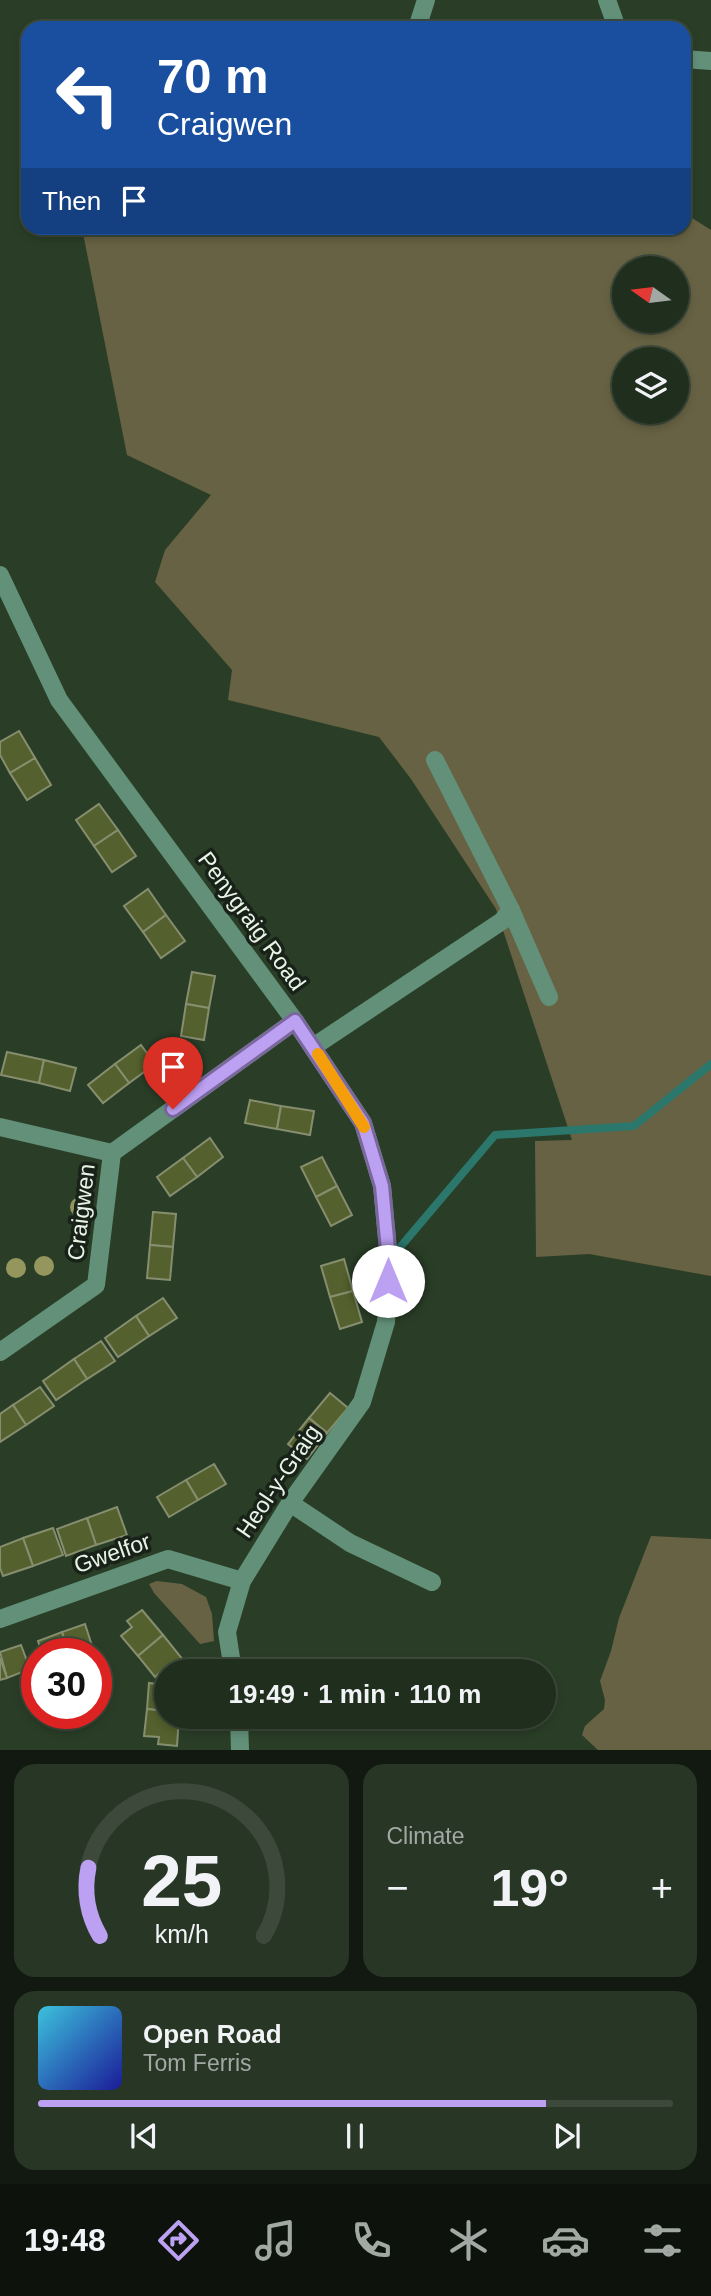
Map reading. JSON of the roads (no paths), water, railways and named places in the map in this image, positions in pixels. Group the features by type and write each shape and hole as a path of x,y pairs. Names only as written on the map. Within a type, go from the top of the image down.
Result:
{"street":[{"path":"419,21 426,0"},
{"path":"607,0 614,21"},
{"path":"691,60 711,61"},
{"name":"Penygraig Road","path":"0,575 59,701 295,1021 363,1123 382,1186 389,1260 386,1322"},
{"path":"435,760 511,910 549,997"},
{"path":"313,1046 502,921 511,910"},
{"name":"Craigwen","path":"0,1352 96,1285 112,1153 295,1021"},
{"name":"Craigwen","path":"0,1127 112,1153"},
{"name":"Heol-y-Graig","path":"231,1659 227,1632 242,1581 290,1503 362,1402 386,1322"},
{"path":"290,1503 350,1543 432,1582"},
{"name":"Gwelfor","path":"0,1619 168,1559 242,1581"},
{"path":"239,1729 240,1750"}],"waterway":[{"path":"391,1258 495,1135 634,1126 711,1064"}]}
